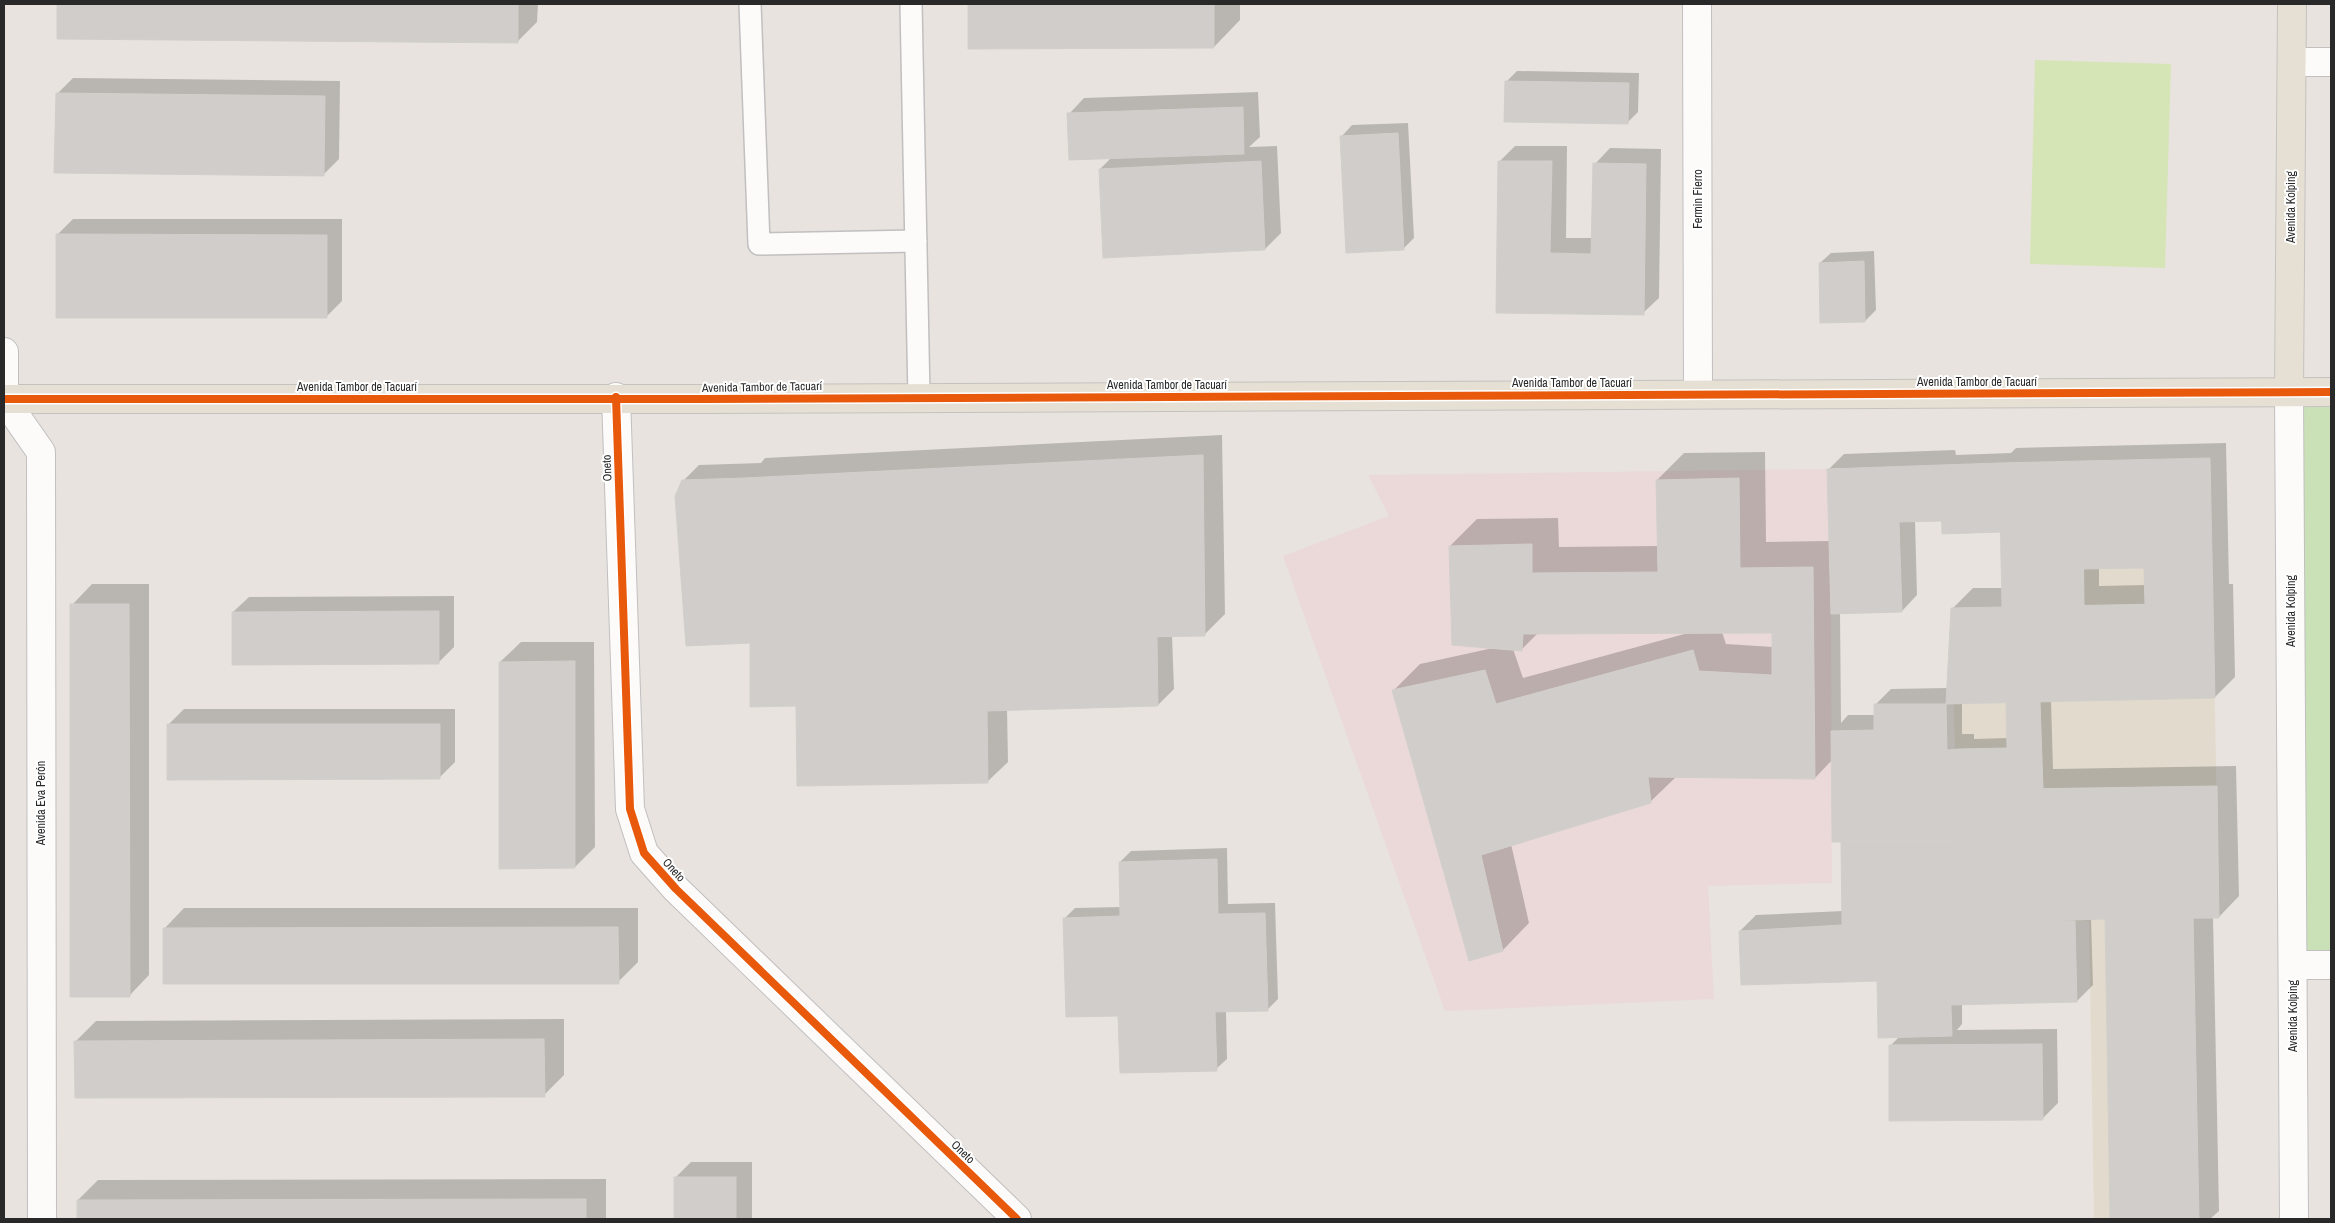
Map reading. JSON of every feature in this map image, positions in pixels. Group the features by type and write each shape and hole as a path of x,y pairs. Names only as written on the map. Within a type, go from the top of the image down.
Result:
{"main road":[{"name":"Fermin Fierro","path":"1697,4 1698,394"},
{"name":"Avenida Kolping","path":"2292,4 2290,392 2294,1219"},
{"path":"2292,62 2331,62"},
{"path":"4,352 4,399"},
{"name":"Avenida Tambor de Tacuarí","path":"4,399 616,397 705,399 2331,392"},
{"name":"Oneto","path":"616,397 630,809 644,853 676,889 1017,1219"},
{"name":"Avenida Eva Perón","path":"4,399 41,452 42,1219"},
{"path":"2293,965 2331,965"}],"lane":[{"path":"750,4 759,244 916,241"},
{"path":"911,4 920,397"}],"shaded area":[{"path":"2210,458 2219,918 2193,919 2199,1219 2094,1219 2089,921 1960,924 1951,608 2002,607 1999,463"},
{"path":"1827,469 1831,614 1832,883 1708,886 1714,999 1445,1011 1283,556 1389,516 1368,475"}],"green space":[{"path":"2035,60 2171,64 2165,268 2030,264"},
{"path":"2289,392 2331,392 2331,965 2293,965"}],"building":[{"path":"57,4 518,4 518,43 57,39"},
{"path":"968,4 1214,4 1214,48 968,49"},
{"path":"1505,81 1629,83 1628,124 1504,122"},
{"path":"56,93 325,96 324,176 54,173"},
{"path":"1243,107 1244,154 1069,160 1067,113"},
{"path":"1398,133 1404,250 1346,253 1340,136"},
{"path":"1261,161 1265,250 1103,258 1099,169"},
{"path":"1498,161 1552,161 1550,253 1591,254 1593,163 1646,164 1644,315 1496,313"},
{"path":"56,234 327,235 327,318 56,318"},
{"path":"1864,261 1865,322 1820,323 1819,263"},
{"path":"1203,455 1205,636 750,643 744,478"},
{"path":"2210,458 2213,603 2145,604 2144,568 2083,569 2082,461"},
{"path":"2082,461 2084,605 2002,607 1999,463"},
{"path":"1999,463 2002,532 1942,534 1940,465"},
{"path":"1940,465 1942,521 1899,522 1902,612 1831,614 1827,469"},
{"path":"744,478 750,643 686,646 675,496 682,480"},
{"path":"1739,478 1740,568 1813,567 1815,779 1648,777 1651,803 1481,855 1503,951 1469,961 1392,690 1485,670 1496,704 1693,650 1699,671 1772,675 1772,633 1523,634 1522,651 1452,645 1449,546 1532,544 1532,573 1658,572 1656,480"},
{"path":"2213,603 2215,698 1946,704 1951,608"},
{"path":"70,604 129,604 130,997 70,997"},
{"path":"439,611 439,664 232,665 232,612"},
{"path":"1157,636 1158,706 987,711 986,639"},
{"path":"986,639 988,783 797,786 796,706 750,707 750,643"},
{"path":"575,661 575,868 499,869 499,662"},
{"path":"2006,702 2040,702 2043,789 1959,790 1959,749 2007,748"},
{"path":"1874,704 1946,704 1947,750 1959,749 1959,842 1832,842 1831,731 1874,730"},
{"path":"167,724 440,724 440,779 167,780"},
{"path":"2217,786 2219,918 2105,919 1960,924 1959,790"},
{"path":"1841,842 1959,842 1960,924 1842,925"},
{"path":"1217,859 1218,914 1265,913 1268,1011 1215,1012 1217,1071 1120,1073 1118,1016 1066,1017 1063,918 1120,916 1119,862"},
{"path":"2193,917 2199,1219 2110,1219 2105,919"},
{"path":"2075,921 2077,1002 1951,1005 1949,924"},
{"path":"1949,924 1950,979 1741,985 1739,931 1842,925"},
{"path":"618,927 619,984 163,984 163,928"},
{"path":"1950,979 1952,1036 1878,1038 1877,981"},
{"path":"544,1039 545,1097 75,1098 74,1041"},
{"path":"2042,1044 2043,1120 1889,1121 1889,1045"},
{"path":"674,1177 736,1177 736,1219 674,1219"},
{"path":"586,1199 586,1219 77,1219 77,1200"}],"cycle path":[{"path":"4,399 705,399 2331,392"},
{"path":"616,397 630,809 644,853 676,889 1017,1219"}]}
